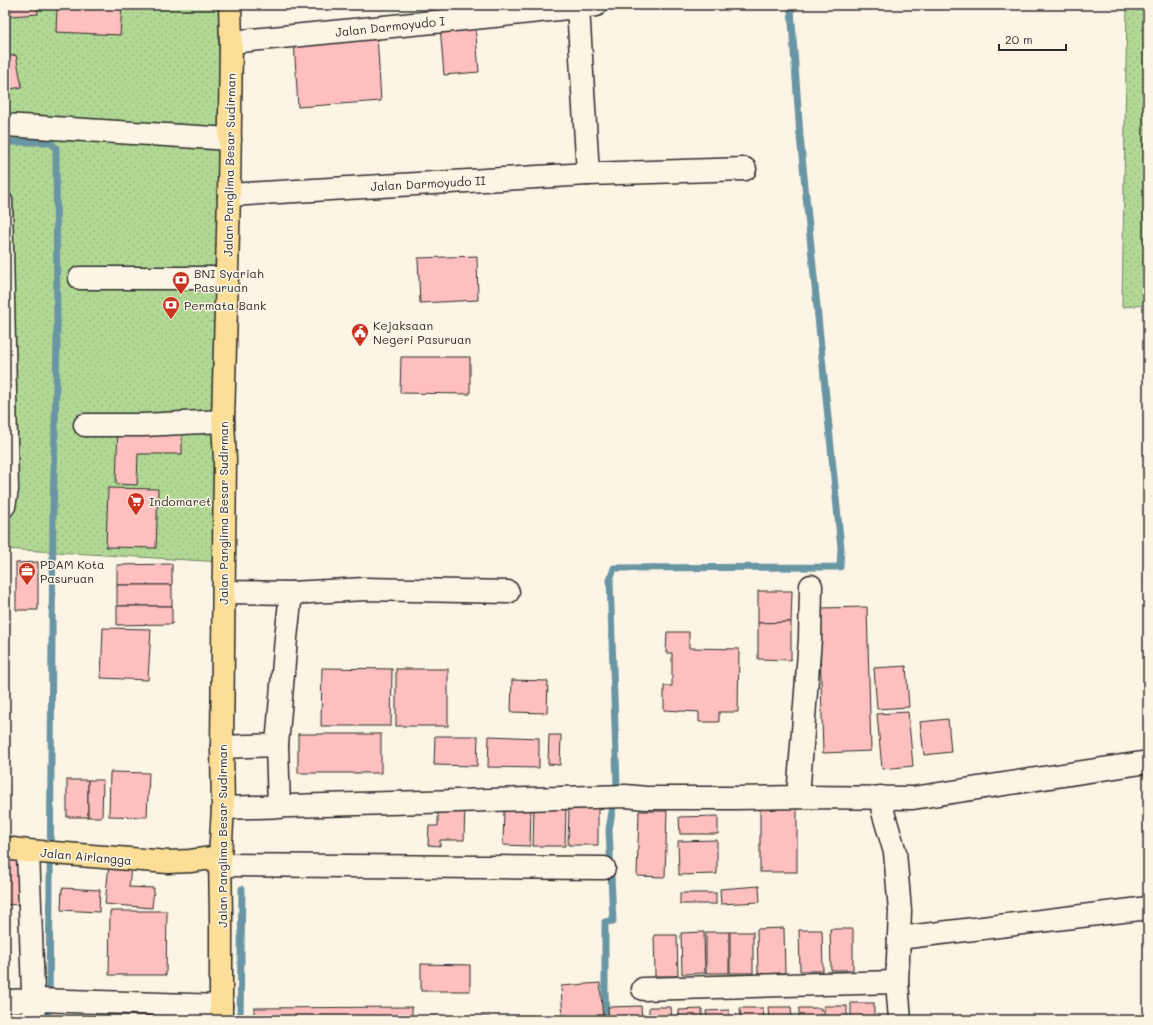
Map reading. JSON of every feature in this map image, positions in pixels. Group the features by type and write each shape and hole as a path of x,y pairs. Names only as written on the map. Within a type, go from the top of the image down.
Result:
{"main road":[{"name":"Jalan Panglima Besar Sudirman","path":"221,1013 220,861 224,808 222,747 225,459 223,421 230,138 230,5"},
{"name":"Jalan Airlangga","path":"5,848 168,862 220,861"}],"street":[{"name":"Jalan Darmoyudo I","path":"231,42 587,6"},
{"path":"587,6 588,174"},
{"path":"5,125 230,138"},
{"name":"Jalan Darmoyudo II","path":"229,195 588,174 745,169"},
{"path":"80,278 227,278"},
{"path":"86,425 143,425 223,421"},
{"path":"798,797 810,639 811,586"},
{"path":"224,592 291,593 365,589 508,592"},
{"path":"279,807 277,745 284,654 291,593"},
{"path":"222,747 277,745"},
{"path":"224,808 626,796 646,798 913,798 1148,762"},
{"path":"880,797 895,852 900,910 897,982 900,1020"},
{"path":"34,851 35,1006"},
{"path":"220,861 604,868"},
{"path":"899,938 1148,908"},
{"path":"644,989 897,982"},
{"path":"5,1001 35,1006 60,1000 221,1013"}],"lane":[{"path":"5,200 11,490 8,507 5,511"}],"green space":[{"path":"5,5 230,5 222,562 5,549"},
{"path":"1127,5 1148,5 1148,305 1122,307"}],"building":[{"path":"10,5 37,5 38,14 11,16"},
{"path":"57,5 122,5 120,35 56,32"},
{"path":"475,24 479,72 444,75 440,26"},
{"path":"377,35 381,101 298,107 294,41"},
{"path":"16,55 22,87 5,90 5,57"},
{"path":"477,256 478,300 420,303 418,258"},
{"path":"401,357 470,357 470,394 400,393"},
{"path":"182,425 182,454 138,454 137,485 116,484 118,426"},
{"path":"108,488 158,489 156,548 106,547"},
{"name":"PDAM Kota Pasuruan","path":"38,562 38,610 16,610 16,563"},
{"path":"172,564 172,585 117,585 117,565"},
{"path":"117,585 172,585 172,606 117,606"},
{"path":"758,591 792,591 791,622 758,623"},
{"path":"117,606 172,606 172,624 117,625"},
{"path":"867,607 871,751 823,753 819,608"},
{"path":"791,622 791,660 758,659 758,623"},
{"path":"103,628 151,629 148,680 101,678"},
{"path":"667,632 689,632 689,648 739,649 738,712 719,712 719,722 699,722 699,712 664,710 664,686 672,686 672,653 666,653"},
{"path":"906,666 909,707 877,709 874,668"},
{"path":"322,668 392,669 391,726 321,726"},
{"path":"396,669 448,669 448,726 396,726"},
{"path":"512,680 548,681 547,713 511,712"},
{"path":"908,712 913,766 882,769 877,714"},
{"path":"948,719 951,752 924,755 920,722"},
{"path":"298,734 381,734 381,773 298,773"},
{"path":"549,735 561,735 560,765 548,764"},
{"path":"435,736 478,736 477,766 434,765"},
{"path":"489,736 539,738 539,768 488,767"},
{"path":"110,772 149,773 147,817 109,816"},
{"path":"67,780 88,780 88,817 67,817"},
{"path":"88,780 103,780 102,817 88,817"},
{"path":"438,802 465,803 464,840 440,840 440,846 428,845 429,826 438,826"},
{"path":"534,805 566,806 565,846 533,846"},
{"path":"569,807 598,807 598,845 568,845"},
{"path":"760,807 797,807 797,872 760,872"},
{"path":"504,809 531,810 530,846 503,845"},
{"path":"639,811 667,811 665,877 637,876"},
{"path":"718,816 718,834 680,834 679,817"},
{"path":"717,840 717,874 679,875 678,841"},
{"path":"25,858 28,904 5,905 5,860"},
{"path":"109,864 131,866 129,887 154,888 152,908 105,904"},
{"path":"759,886 760,902 721,904 720,889"},
{"path":"62,888 100,890 99,912 61,910"},
{"path":"680,893 716,893 716,904 680,904"},
{"path":"110,911 167,911 166,975 109,975"},
{"path":"784,928 785,973 758,974 757,929"},
{"path":"830,929 853,929 853,970 831,970"},
{"path":"799,930 822,930 823,971 800,971"},
{"path":"704,932 705,973 682,974 681,933"},
{"path":"706,932 729,932 729,973 706,973"},
{"path":"730,932 753,932 753,973 730,973"},
{"path":"654,935 677,935 678,976 655,976"},
{"path":"421,964 470,965 470,991 421,991"},
{"path":"600,983 603,1020 563,1020 561,986"},
{"path":"851,1003 874,1003 874,1020 851,1020"},
{"path":"641,1006 642,1020 609,1020 608,1007"},
{"path":"824,1006 847,1006 847,1020 824,1020"},
{"path":"412,1007 412,1020 254,1020 254,1008"},
{"path":"649,1007 671,1007 672,1020 649,1020"},
{"path":"768,1007 791,1007 792,1020 769,1020"},
{"path":"740,1008 763,1008 764,1020 741,1020"},
{"path":"799,1008 821,1008 822,1020 799,1020"},
{"path":"702,1009 702,1020 679,1020 679,1010"},
{"path":"729,1010 729,1020 707,1020 706,1011"},
{"path":"437,1016 437,1020 418,1020 417,1017"},
{"path":"441,1017 464,1017 464,1020 441,1020"},
{"path":"466,1017 489,1017 489,1020 466,1020"}],"waterway":[{"path":"606,1020 605,922 613,921 609,829 617,785 610,580 614,568 840,567 841,548 800,136 791,9 794,5"},
{"path":"5,142 50,142 56,148 57,341 53,513 49,1011 36,1016"},
{"path":"240,1020 242,889"}],"place":[{"name":"BNI Syariah Pasuruan","path":"181,295"},
{"name":"Permata Bank","path":"171,320"},
{"name":"Kejaksaan Negeri Pasuruan","path":"360,347"},
{"name":"Indomaret","path":"136,516"},
{"name":"PDAM Kota Pasuruan","path":"27,586"}]}
